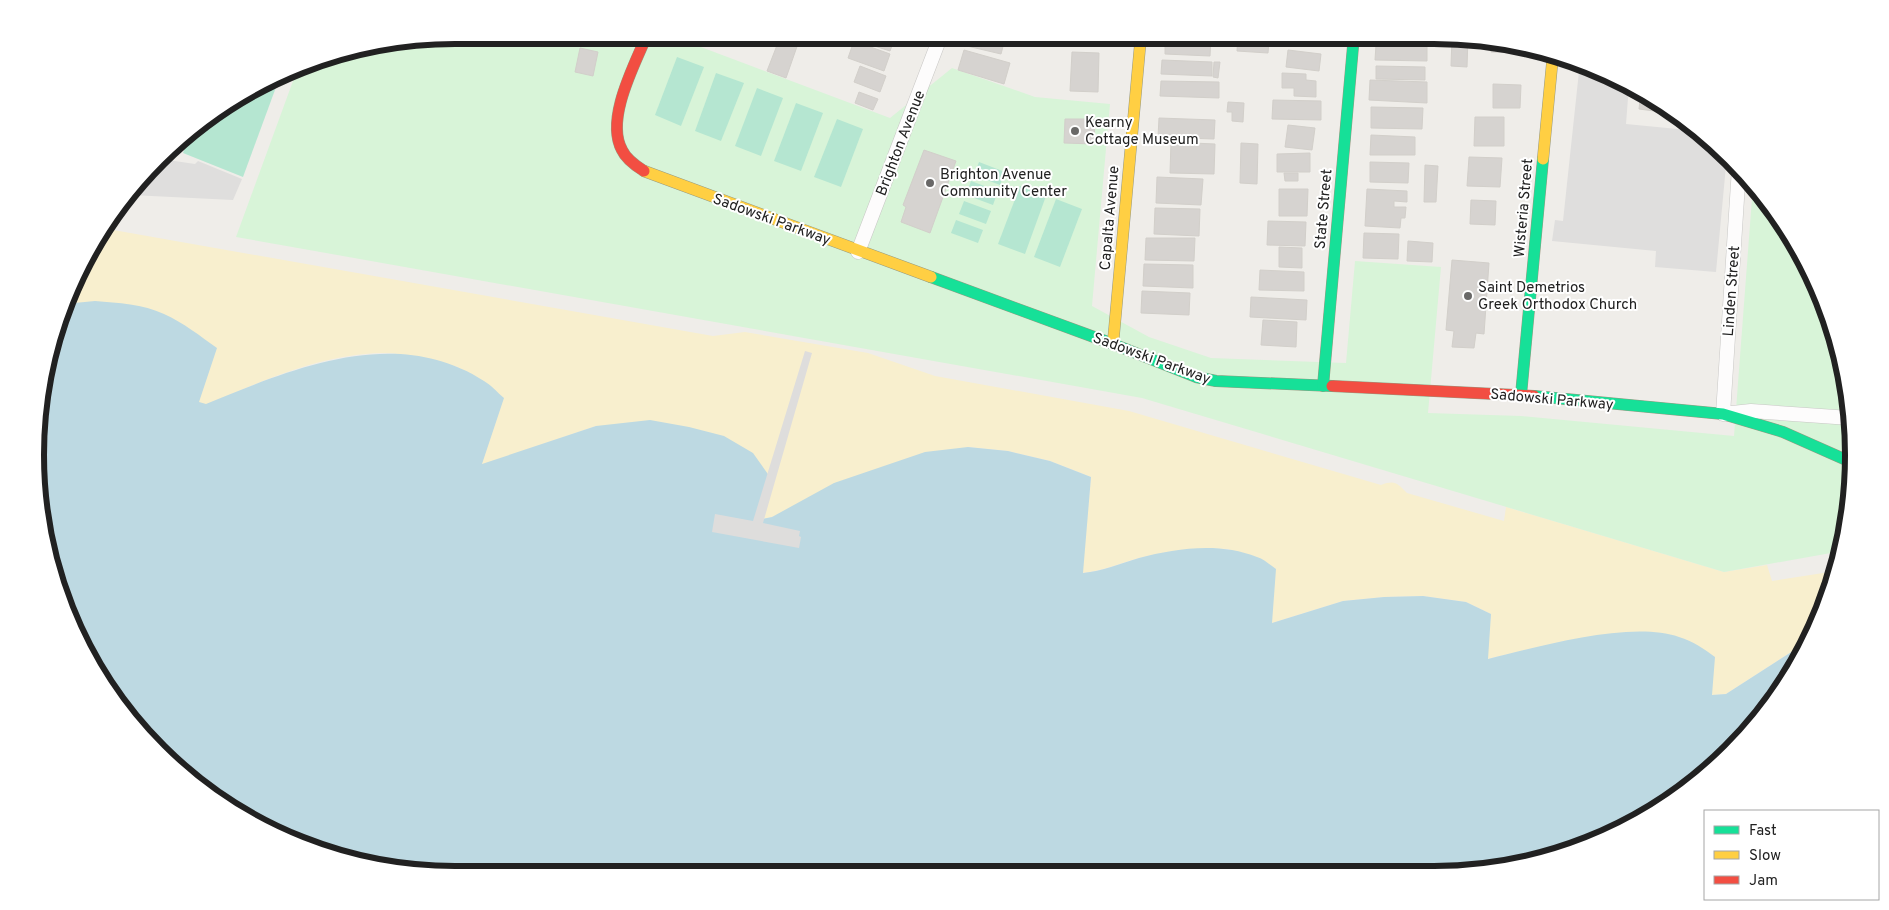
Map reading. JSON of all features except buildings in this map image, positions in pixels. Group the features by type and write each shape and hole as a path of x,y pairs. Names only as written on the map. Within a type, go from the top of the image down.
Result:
{"street":[{"name":"Sadowski Parkway","path":"644,44 618,111 616,127 620,147 631,162 646,172 858,252 1112,344 1196,377 1216,381 1521,395 1723,414 1783,432 1845,459"},
{"name":"Brighton Avenue","path":"858,252 938,44"},
{"name":"Capalta Avenue","path":"1112,344 1139,44"},
{"name":"State Street","path":"1323,386 1353,44"},
{"name":"Wisteria Street","path":"1521,395 1552,62"},
{"name":"Linden Street","path":"1723,414 1738,179"},
{"name":"Sadowski Parkway","path":"1723,414 1750,411 1843,418"}],"sand":[{"path":"111,230 713,336 745,332 868,353 935,376 1129,411 1381,485 1396,483 1407,493 1504,521 1506,507 1724,572 1767,565 1772,581 1828,572 1814,612 1797,649 1726,694 1712,695 1569,640 1487,659 1491,614 1466,602 1423,596 1343,601 1272,623 1229,549 1173,551 1139,558 1097,571 1082,573 1091,477 1050,461 1008,451 968,447 762,519 596,426 482,465 458,367 421,357 382,353 337,358 292,370 206,405 199,403 71,309 86,273"}],"green space":[{"path":"693,44 890,118 952,68 1035,97 1110,104 1092,306 1149,337 1211,358 1346,363 1355,261 1441,267 1428,413 1521,416 1734,436 1752,195 1776,227 1803,273 1814,298 1831,349 1842,401 1844,428 1845,455 1842,509 1833,553 1724,572 1142,398 236,237 295,76 349,58 401,47 428,45"},
{"path":"677,57 704,67 681,126 655,115"},
{"path":"716,73 744,83 721,141 695,131"},
{"path":"277,84 243,177 183,153 187,144 205,129 249,99"},
{"path":"757,88 783,98 761,156 735,146"},
{"path":"796,103 823,113 801,171 774,161"},
{"path":"837,119 863,129 841,187 814,177"},
{"path":"979,162 1005,172 1000,185 974,175"},
{"path":"971,181 998,191 993,205 966,195"},
{"path":"1020,186 1046,196 1025,254 998,244"},
{"path":"1056,199 1082,209 1060,267 1034,257"},
{"path":"964,201 991,211 986,224 959,214"},
{"path":"956,220 983,230 978,243 951,233"}],"shaded area":[{"path":"1579,71 1628,93 1626,124 1685,130 1726,165 1716,272 1655,267 1656,251 1552,241 1555,220 1563,221"},
{"path":"168,160 195,164 198,161 242,179 233,200 137,195"}],"water":[{"path":"95,301 130,304 148,308 185,326 217,348 199,402 206,404 308,366 344,358 380,354 415,356 450,364 484,381 504,398 482,464 596,426 650,420 724,436 753,453 770,477 762,519 772,517 834,483 925,452 968,447 1008,451 1050,461 1091,477 1083,573 1104,569 1153,554 1183,549 1213,548 1243,552 1262,559 1276,569 1272,623 1343,601 1423,596 1466,602 1491,614 1488,659 1557,642 1610,633 1659,633 1689,641 1715,657 1712,695 1726,694 1797,649 1760,705 1725,746 1662,797 1616,824 1591,835 1540,852 1488,863 1434,866 455,866 401,863 375,858 349,852 298,835 273,824 227,797 164,746 129,705 99,661 75,612 58,561 47,509 45,482 44,455 47,401 58,349 73,303"}],"pier":[{"path":"805,351 812,353 763,523 800,531 799,548 712,532 715,514 753,521"}],"traffic: fast":[{"path":"1323,386 1353,44"},
{"path":"1521,395 1543,159"},
{"path":"931,277 1113,344 1196,377 1216,381 1332,386"},
{"path":"1534,396 1723,414 1783,432 1845,459"}],"traffic: slow":[{"path":"1113,344 1140,44"},
{"path":"1543,159 1552,62"},
{"path":"644,171 931,277"}],"traffic: jam":[{"path":"643,44 629,76 619,108 617,123 618,137 622,150 632,162 644,171"},
{"path":"1332,386 1534,396"}],"place":[{"name":"Kearny Cottage Museum","path":"1075,131"},
{"name":"Brighton Avenue Community Center","path":"930,183"},
{"name":"Saint Demetrios Greek Orthodox Church","path":"1468,296"}]}
